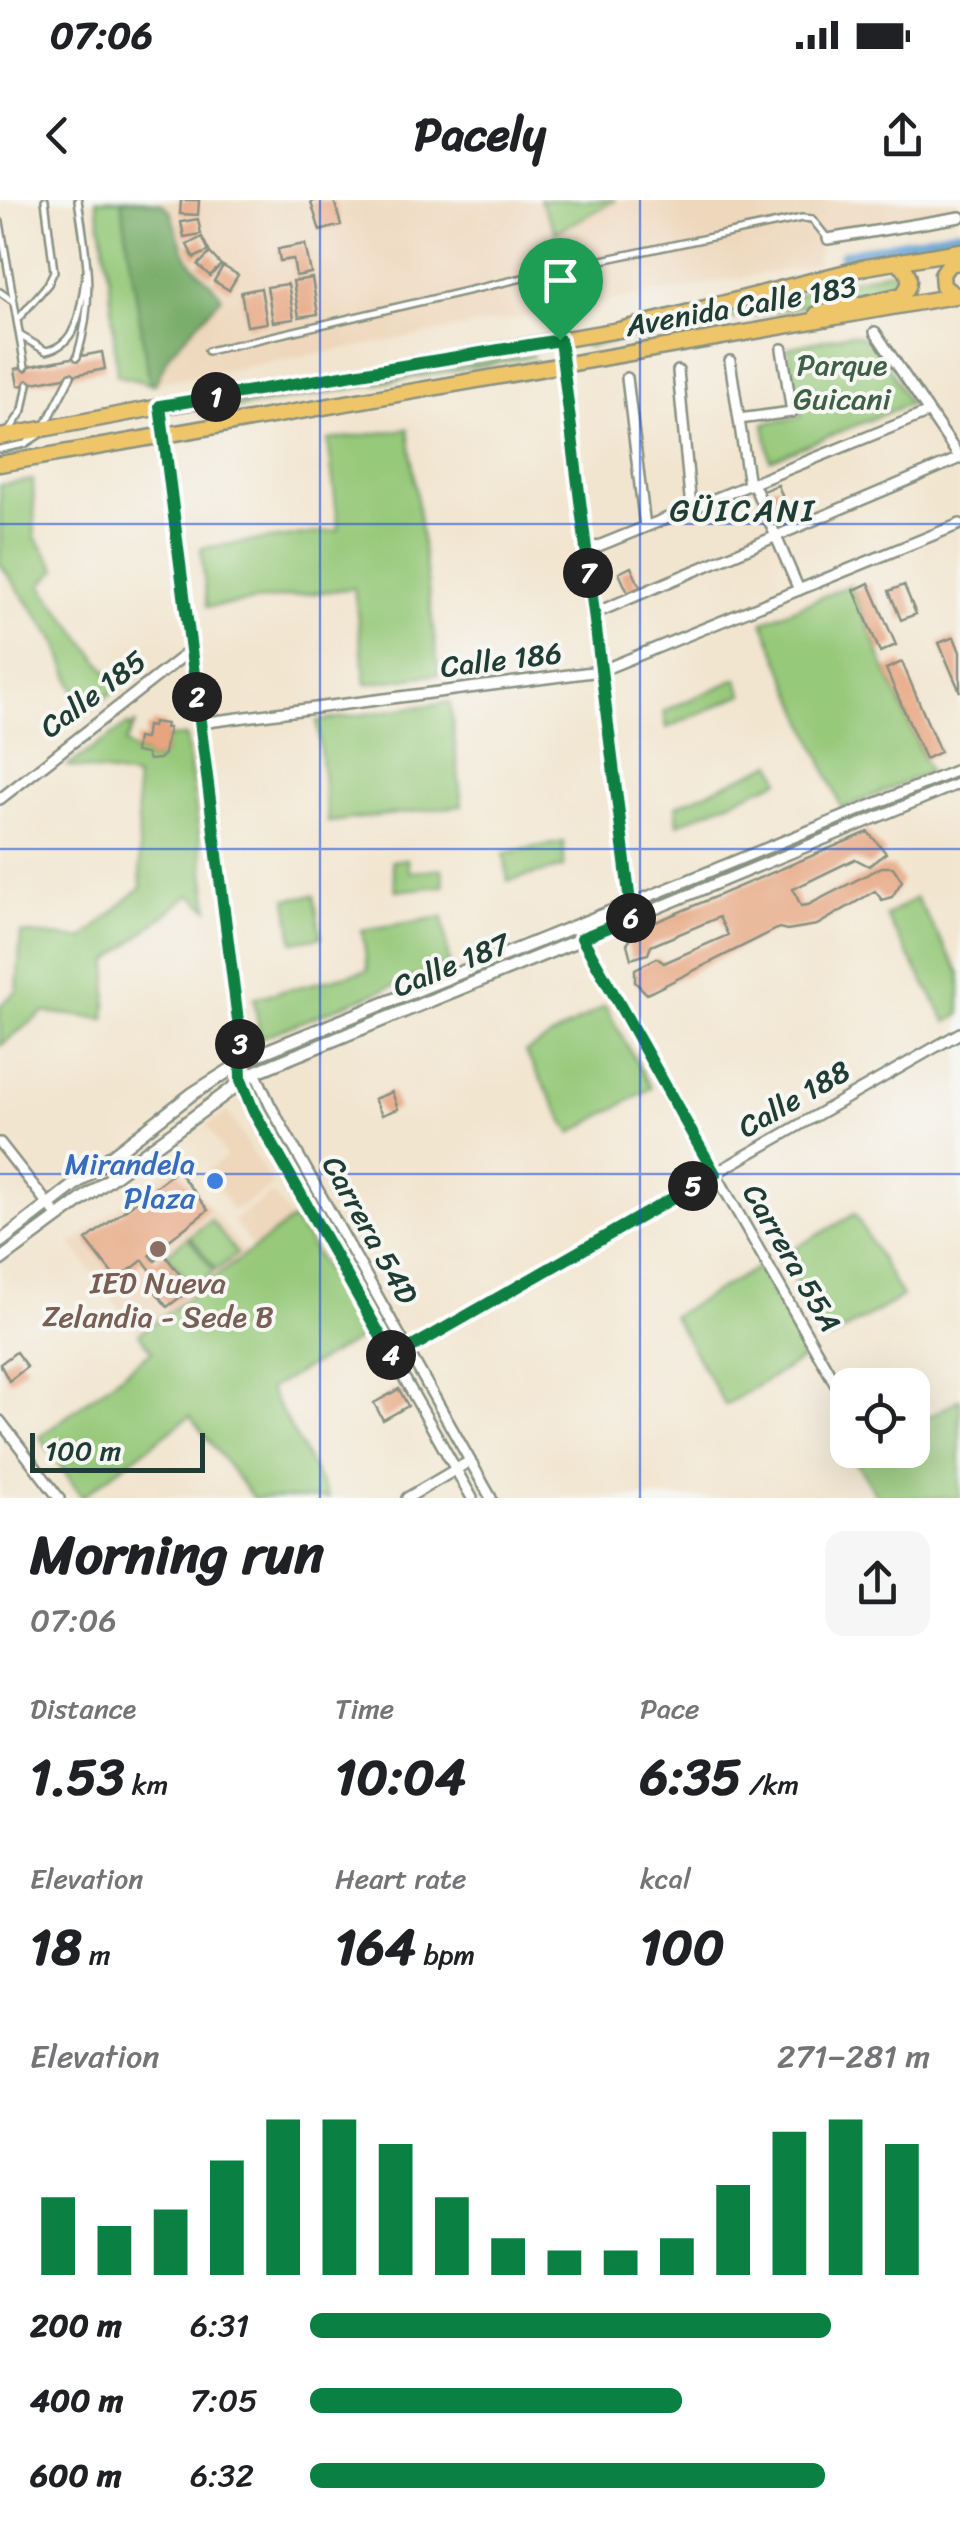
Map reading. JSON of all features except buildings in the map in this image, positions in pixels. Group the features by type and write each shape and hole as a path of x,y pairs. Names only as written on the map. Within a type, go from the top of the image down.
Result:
{"main road":[{"name":"Avenida Calle 183","path":"1,437 160,406 637,326 894,262 960,251"},
{"path":"779,328 835,308 902,295 909,278 901,265 894,262"},
{"path":"958,295 944,286 942,274 949,264 960,262"},
{"name":"Avenida Calle 183","path":"0,464 958,295"}],"street":[{"path":"828,240 960,217"},
{"path":"593,614 960,458 875,332"},
{"path":"560,340 632,911"},
{"path":"738,419 792,412 782,349"},
{"path":"730,361 751,484 799,590"},
{"path":"678,371 692,508"},
{"path":"627,378 645,527"},
{"name":"Carrera 54D","path":"160,406 245,1061 241,1080 253,1110 472,1498"},
{"path":"586,552 929,412"},
{"name":"Calle 186","path":"200,723 600,671 960,524"},
{"name":"Calle 185","path":"2,792 191,650"},
{"name":"Calle 187","path":"632,911 960,769"},
{"name":"Calle 187","path":"0,1260 254,1072 483,985 578,933 960,783"},
{"name":"Calle 187","path":"0,1242 192,1094 245,1061 469,962 578,933"},
{"name":"Carrera 55A","path":"578,933 830,1375"},
{"name":"Calle 188","path":"393,1358 960,1032"},
{"name":"Carrera 54D","path":"245,1061 491,1498"},
{"path":"0,1143 58,1216"},
{"path":"0,1421 59,1498"},
{"path":"407,1498 470,1461"}],"lane":[{"path":"17,323 22,310 48,284 54,271 45,200"},
{"path":"76,357 89,305 88,264 78,200"},
{"path":"208,352 802,218 812,220 828,240"},
{"path":"0,222 25,367"},
{"path":"19,334 29,344 46,351 66,340 80,312 88,264"},
{"path":"0,292 14,302"},
{"path":"0,449 25,444 44,428 71,376"},
{"path":"1,437 20,417 28,384"}],"shaded area":[{"path":"121,200 956,200 958,210 820,239 817,264 150,384"},
{"path":"228,1112 273,1186 233,1211 207,1170 226,1157 207,1125"},
{"name":"IED Nueva Zelandia - Sede B","path":"176,1162 246,1254 139,1334 71,1244"},
{"path":"272,1193 292,1220 253,1248 233,1221"}],"green space":[{"path":"96,200 121,200 150,384 117,375 109,276"},
{"path":"121,200 165,206 191,262 222,297 170,353 155,384 150,384"},
{"path":"540,200 616,200 556,232"},
{"path":"888,271 900,277 899,288 586,347 585,343 716,315"},
{"name":"Parque Guicani","path":"849,334 860,336 878,350 909,404 770,460 764,423 801,417 788,348"},
{"path":"532,353 533,357 201,414 200,410"},
{"path":"408,429 439,674 366,684 354,588 207,607 201,548 339,530 328,440"},
{"path":"33,480 35,537 57,569 41,585 119,687 83,715 57,643 0,564 0,485"},
{"path":"850,585 929,772 842,809 763,622"},
{"path":"737,679 743,694 667,728 664,711"},
{"path":"450,702 462,806 328,822 317,721"},
{"path":"136,723 125,743 135,752 146,754 149,760 164,754 167,737 186,736 209,909 190,894 109,961 105,1019 44,1012 0,1046 0,1005 17,991 21,933 83,939 141,887 136,777 68,766 128,724 130,728"},
{"path":"773,763 780,780 678,824 676,806"},
{"path":"960,775 960,779 643,908 644,904"},
{"path":"564,842 564,867 508,881 504,853"},
{"path":"407,859 409,872 442,869 444,886 396,891 392,861"},
{"path":"314,895 321,937 293,942 287,899"},
{"path":"916,898 960,973 960,1015 947,1022 886,916"},
{"path":"443,917 449,964 260,1038 254,998 368,970 362,930"},
{"path":"605,1006 651,1088 571,1133 525,1052"},
{"path":"257,1096 398,1346 394,1348 254,1098"},
{"path":"855,1214 902,1297 829,1339 781,1256"},
{"path":"211,1220 237,1254 216,1270 190,1236"},
{"path":"292,1220 364,1336 269,1389 329,1498 253,1498 190,1416 82,1497 40,1437 152,1351 139,1334"},
{"path":"188,1237 214,1271 193,1288 167,1254"},
{"path":"758,1267 809,1355 725,1405 673,1316"},
{"path":"960,1399 960,1498 878,1498 860,1468 930,1468 930,1416"}],"waterway":[{"path":"844,256 960,233"}],"place":[{"name":"Mirandela Plaza","path":"215,1181"},
{"name":"IED Nueva Zelandia - Sede B","path":"158,1249"}],"district":[{"name":"GÜICANI","path":"743,510"}],"route":[{"path":"560,340 632,918 582,938 715,1174 393,1358 253,1110 241,1080 240,1036 160,406 560,340"}]}
